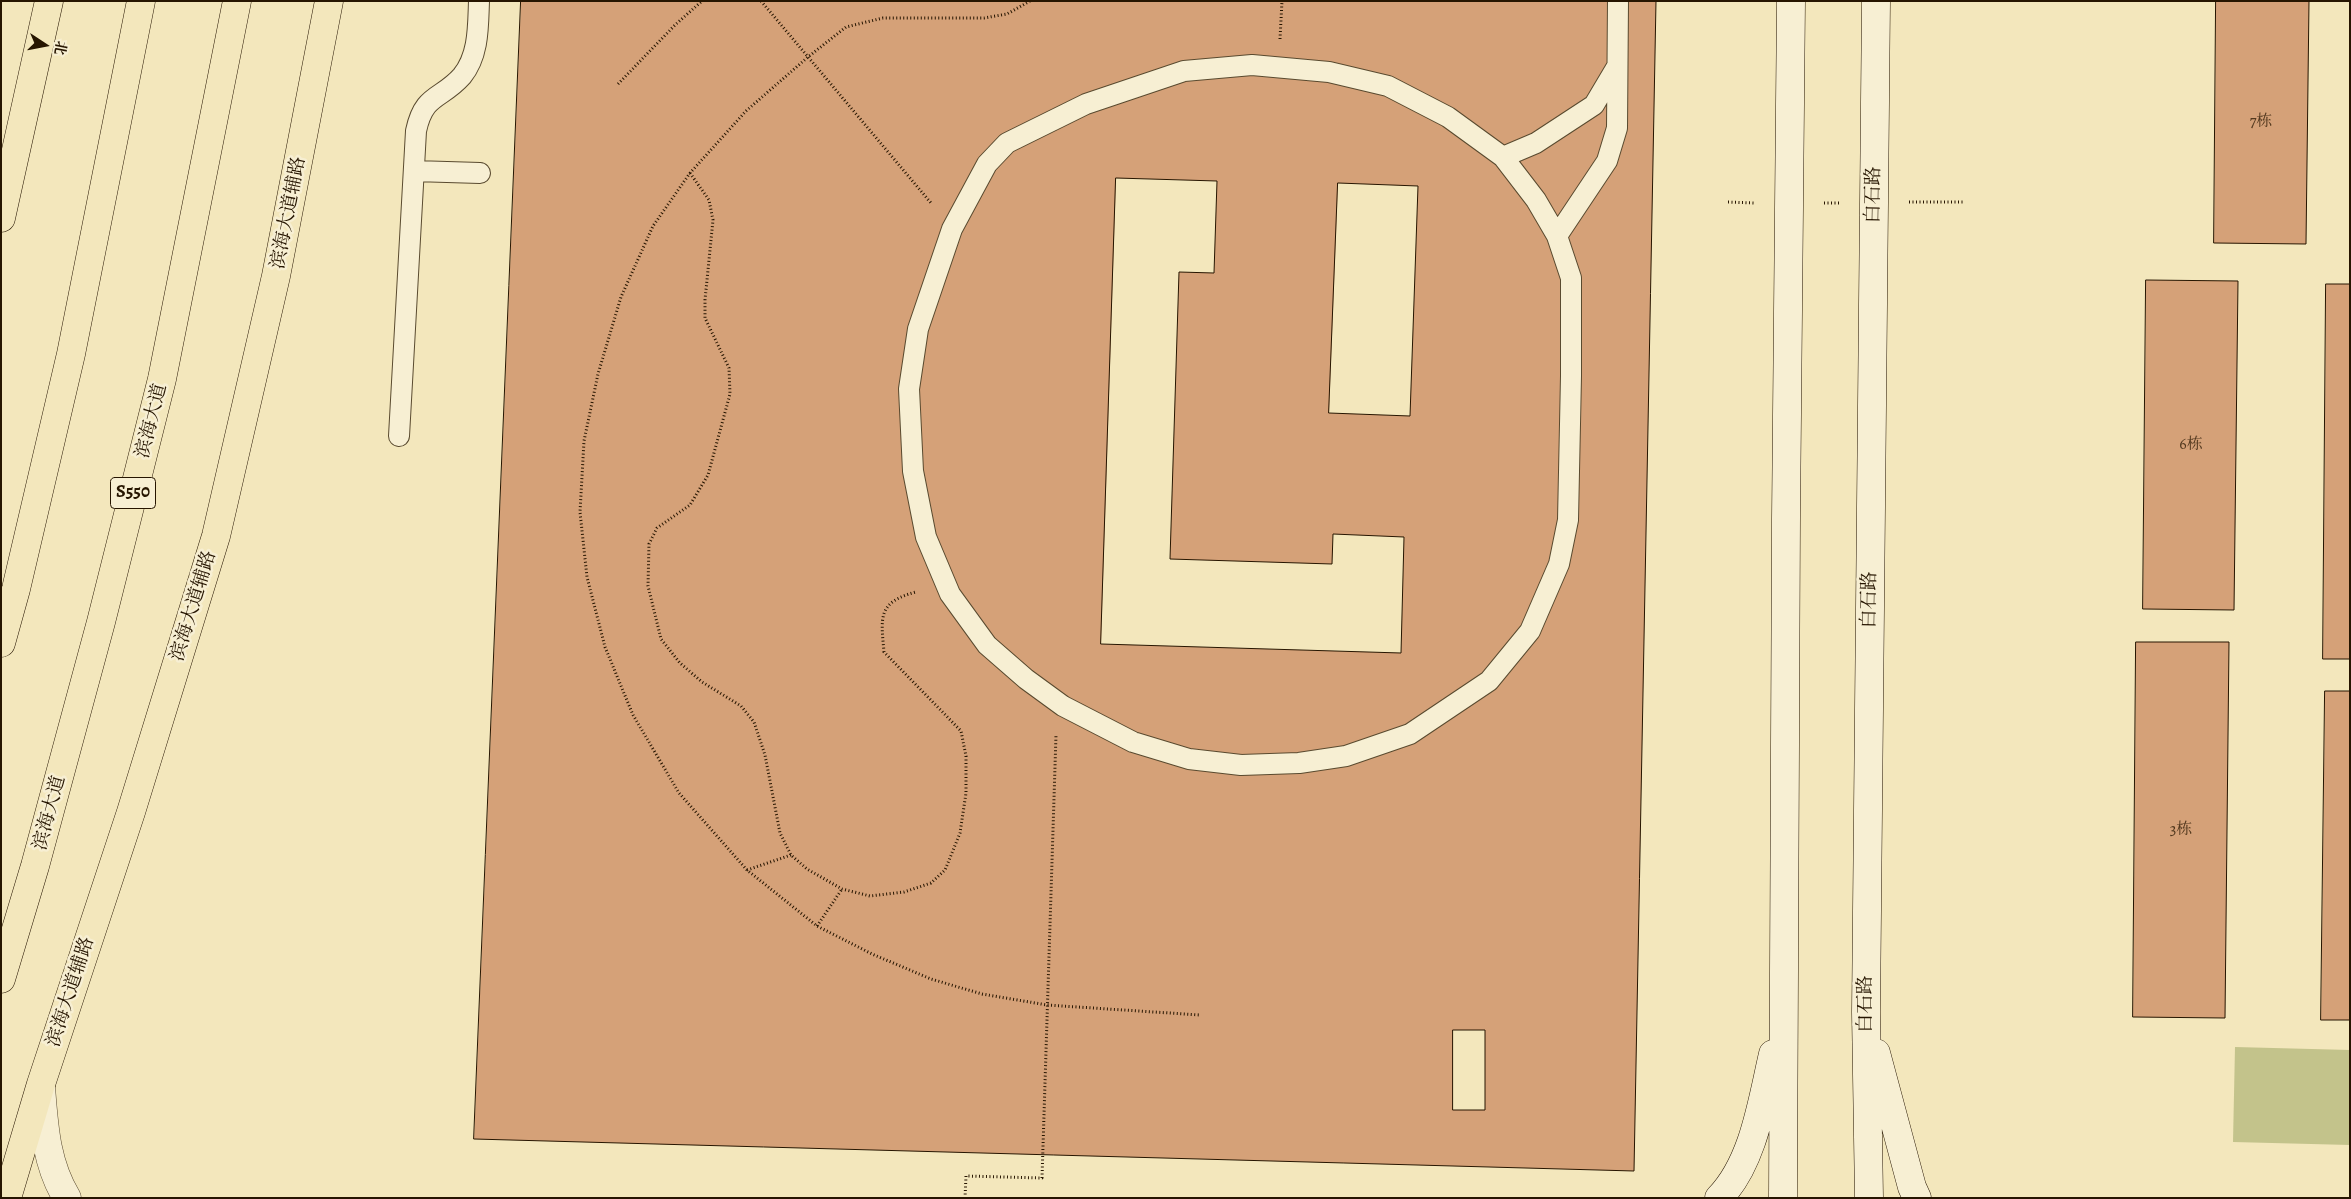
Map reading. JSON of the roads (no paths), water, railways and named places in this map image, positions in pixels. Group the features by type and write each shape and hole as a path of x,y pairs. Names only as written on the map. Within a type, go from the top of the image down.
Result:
{"main road":[{"path":"1,218 49,1"},
{"path":"1,643 16,589 71,354 141,1"},
{"name":"滨海大道","path":"1,979 36,866 99,631 160,388 238,1"},
{"name":"滨海大道辅路","path":"7,1198 41,1084 131,812 216,536 276,276 330,1"},
{"path":"1783,1198 1786,518 1791,1"},
{"name":"白石路","path":"1869,1198 1866,1012 1876,1"},
{"path":"1718,1198 1726,1190 1746,1154 1761,1105 1784,1004"},
{"path":"1866,1012 1912,1187 1917,1198"},
{"path":"41,1084 45,1136 55,1179 67,1198"}],"lane":[{"path":"400,436 414,171 420,116 429,102 461,77 469,65 476,48 479,1"},
{"path":"1556,236 1607,161 1617,128 1618,1"},
{"path":"1252,64 1329,72 1388,86 1448,117 1503,158 1536,200 1556,236 1571,278 1572,376 1568,520 1559,564 1530,631 1490,681 1410,734 1346,756 1299,763 1241,765 1189,759 1133,742 1062,706 1026,679 987,645 950,594 926,536 913,471 910,389 918,329 952,229 987,164 1007,143 1086,104 1184,71 1252,64"},
{"path":"1503,158 1536,143 1594,105 1616,68"},
{"path":"414,171 480,173"}]}
